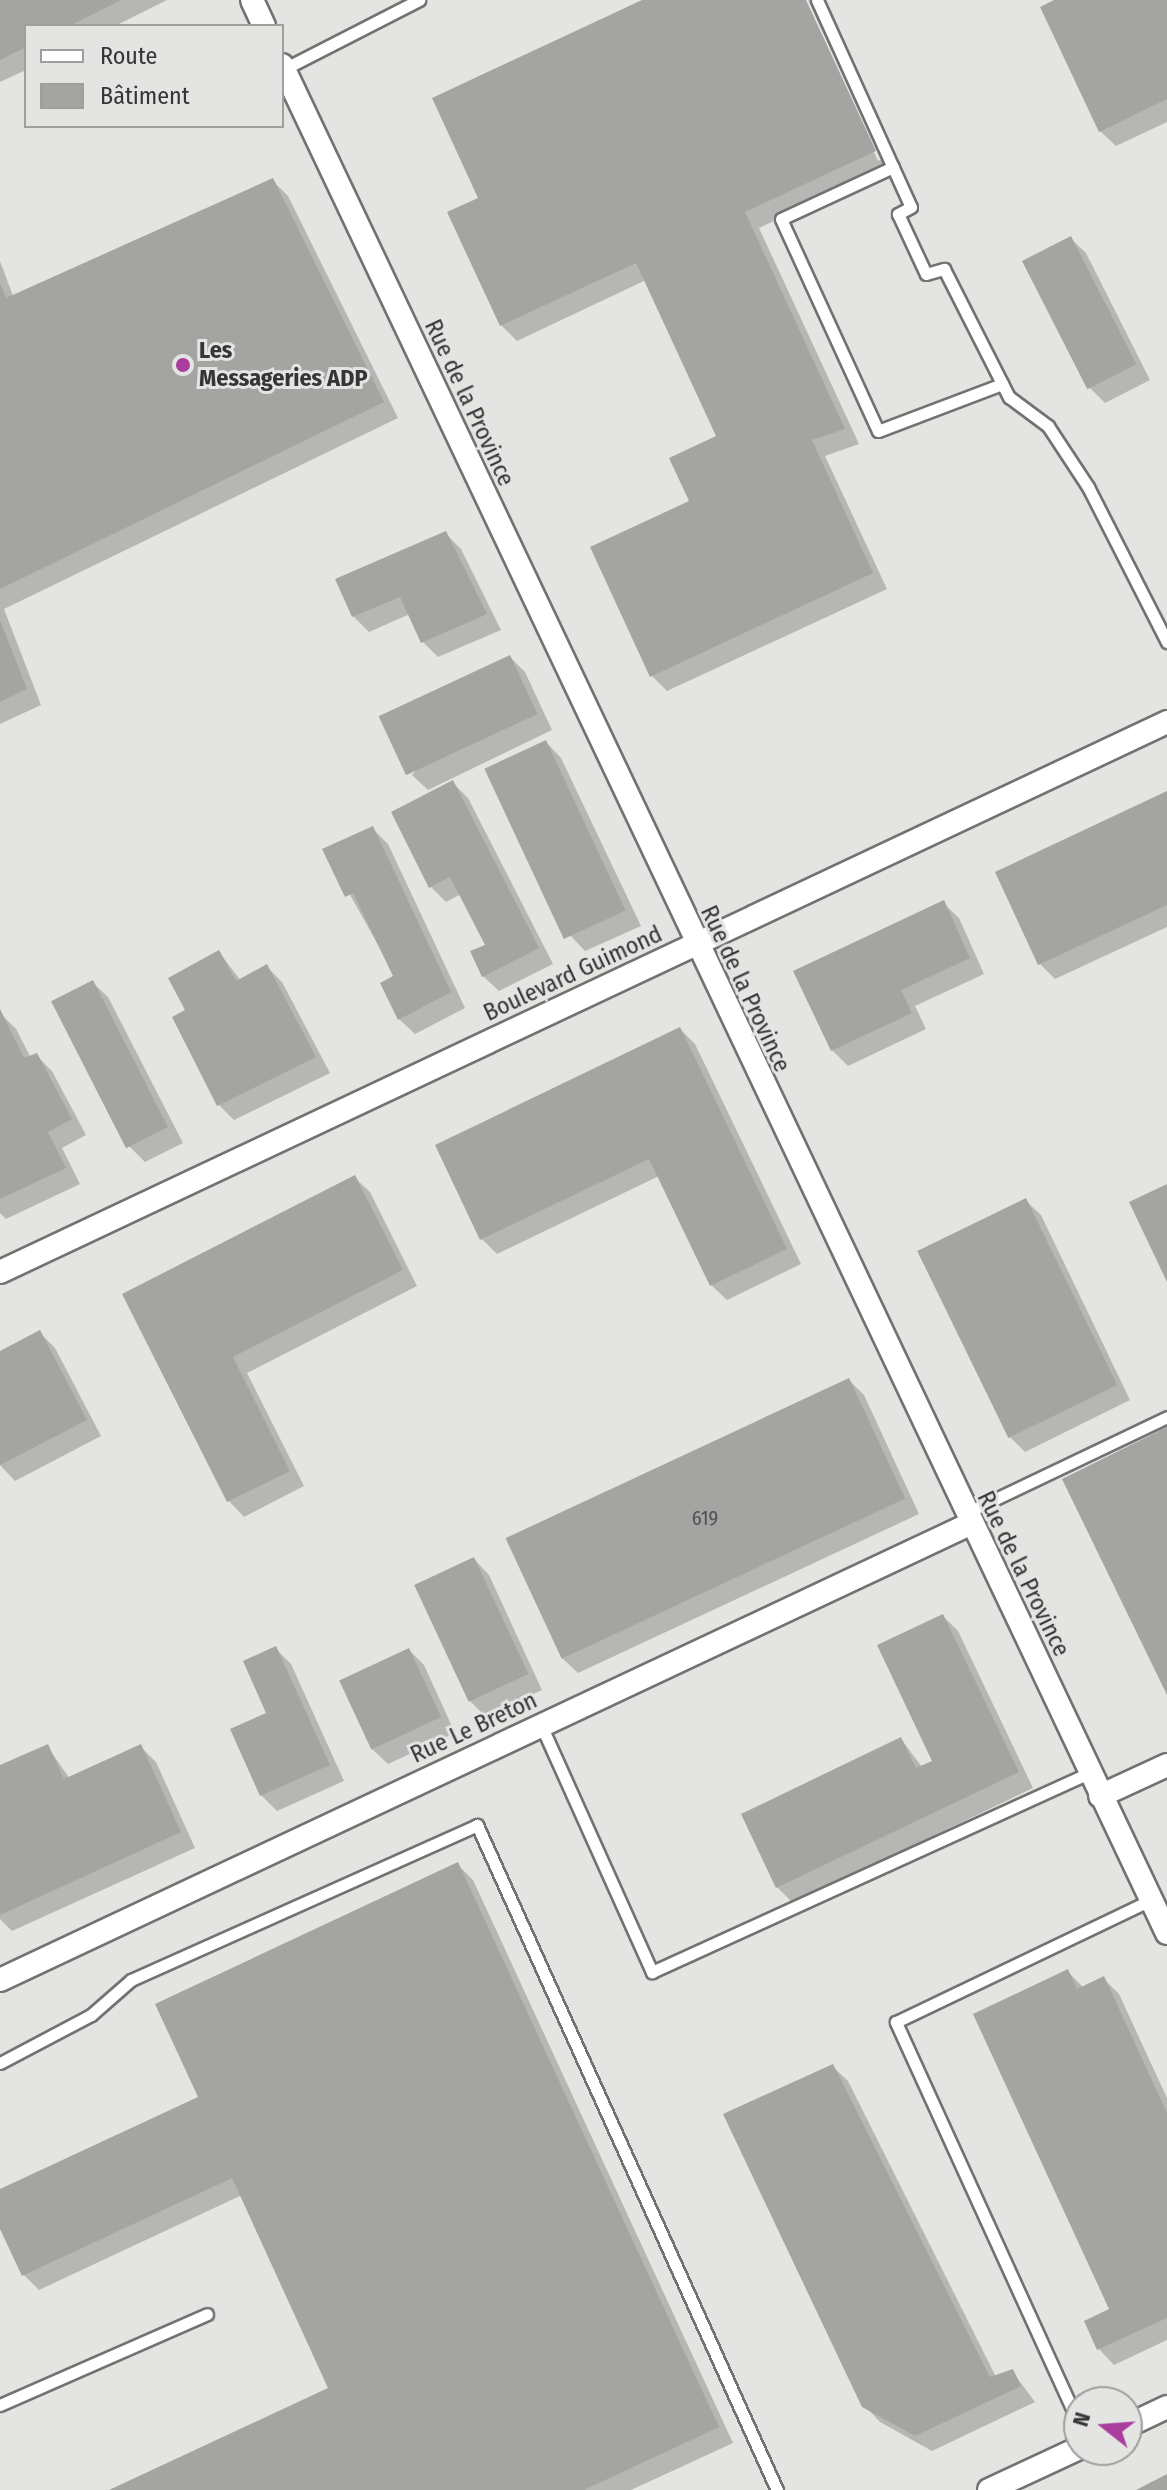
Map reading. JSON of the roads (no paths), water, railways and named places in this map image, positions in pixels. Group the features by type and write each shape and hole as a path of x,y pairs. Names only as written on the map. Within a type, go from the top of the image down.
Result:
{"street":[{"path":"252,0 263,24"},
{"name":"Rue de la Province","path":"284,69 695,945 1167,1933"},
{"name":"Boulevard Guimond","path":"0,1272 1167,722"},
{"name":"Rue Le Breton","path":"0,1980 968,1519"},
{"path":"1100,1796 1167,1765"},
{"path":"1143,2418 1167,2407"},
{"path":"989,2490 1063,2455"}],"lane":[{"path":"284,67 419,0"},
{"path":"817,0 911,207 898,214 926,274 944,269 1009,397 1048,426 1088,487 1167,642"},
{"path":"893,167 781,219 878,431 1002,384"},
{"path":"968,1519 1167,1417"},
{"path":"541,1725 652,1972 1089,1773"},
{"path":"0,2063 91,2015 131,1980 477,1825 777,2490"},
{"path":"1063,2389 896,2022 1151,1900"},
{"path":"0,2405 207,2314"}],"place":[{"name":"Les Messageries ADP","path":"183,365"}]}
